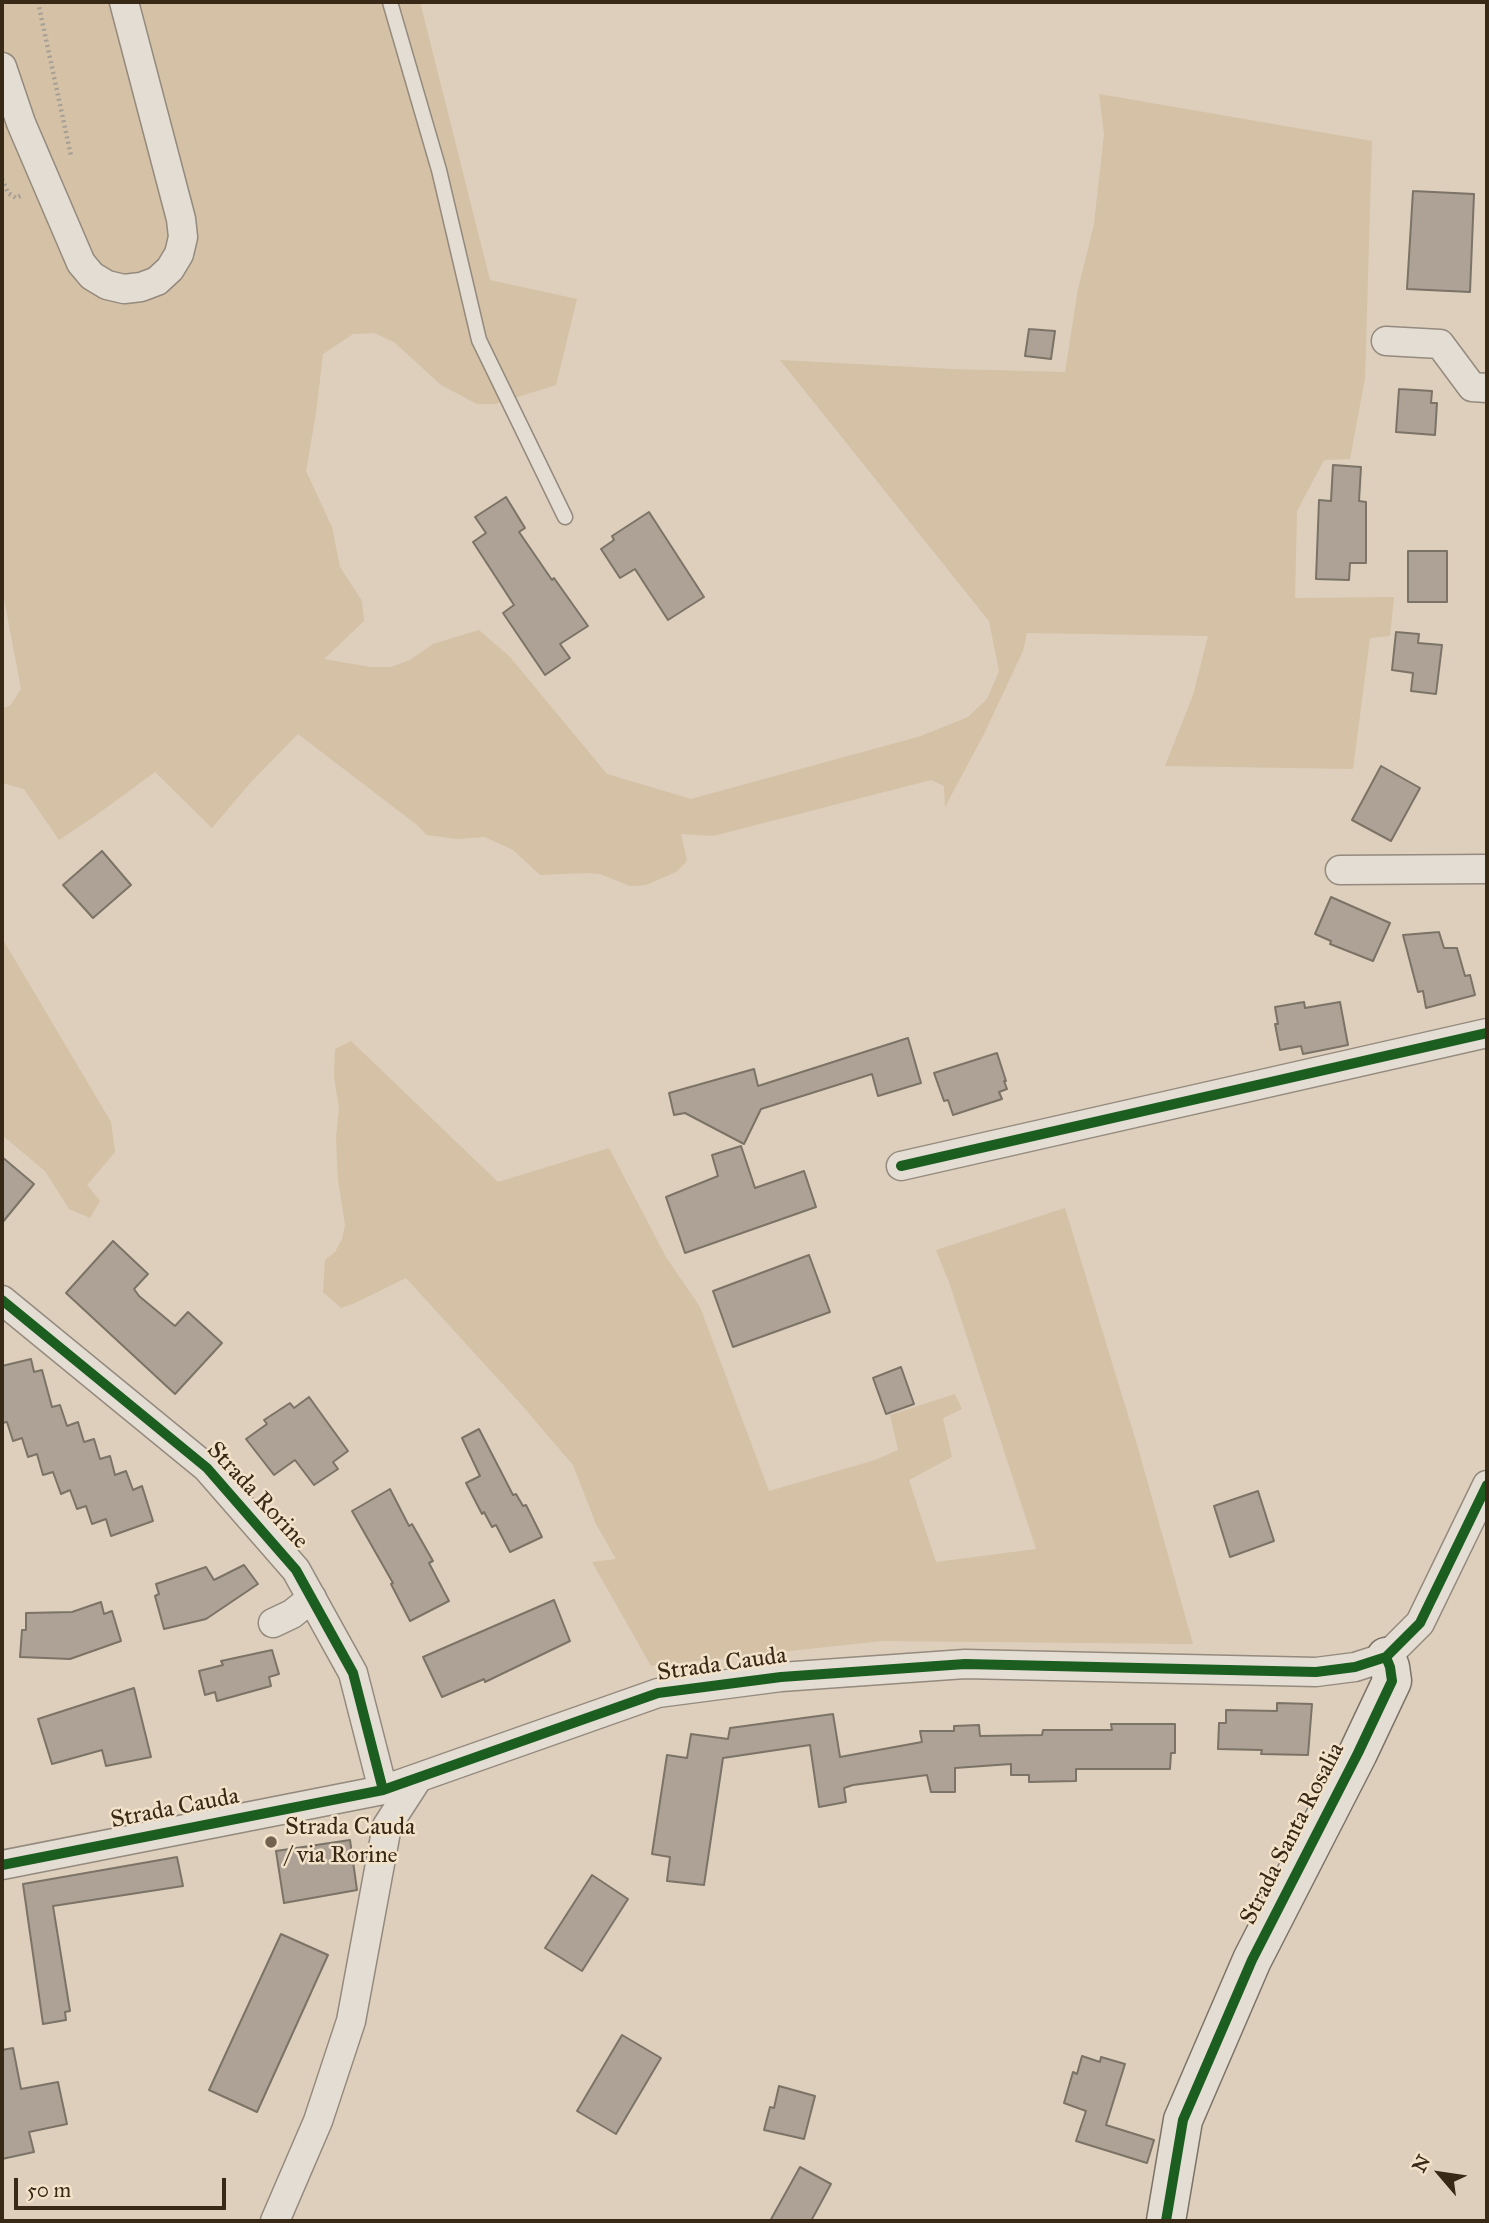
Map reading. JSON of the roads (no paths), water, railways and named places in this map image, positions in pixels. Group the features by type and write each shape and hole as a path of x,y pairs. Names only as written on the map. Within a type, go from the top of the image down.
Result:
{"street":[{"path":"2,67 21,123 81,263 92,276 107,285 124,289 157,281 170,269 179,254 183,237 181,219 124,2"},
{"path":"1386,341 1440,344 1472,387 1487,388"},
{"path":"1340,870 1487,869"},
{"path":"901,1166 1487,1033"},
{"name":"Strada Rorine","path":"2,1300 207,1468 296,1570 353,1673 383,1790"},
{"path":"1386,1657 1420,1623 1487,1485"},
{"path":"273,1623 292,1614 312,1598"},
{"name":"Strada Cauda","path":"2,1865 383,1790 658,1693 781,1677 965,1664 1316,1672 1355,1667 1386,1657"},
{"name":"Strada Santa Rosalia","path":"1166,2221 1183,2120 1252,1960 1352,1766 1392,1681 1386,1657"},
{"path":"275,2221 318,2121 351,2021 387,1826 418,1778"}],"lane":[{"path":"390,2 439,170 479,340 565,517"}],"place":[{"name":"Strada Cauda / via Rorine","path":"271,1842"}]}
